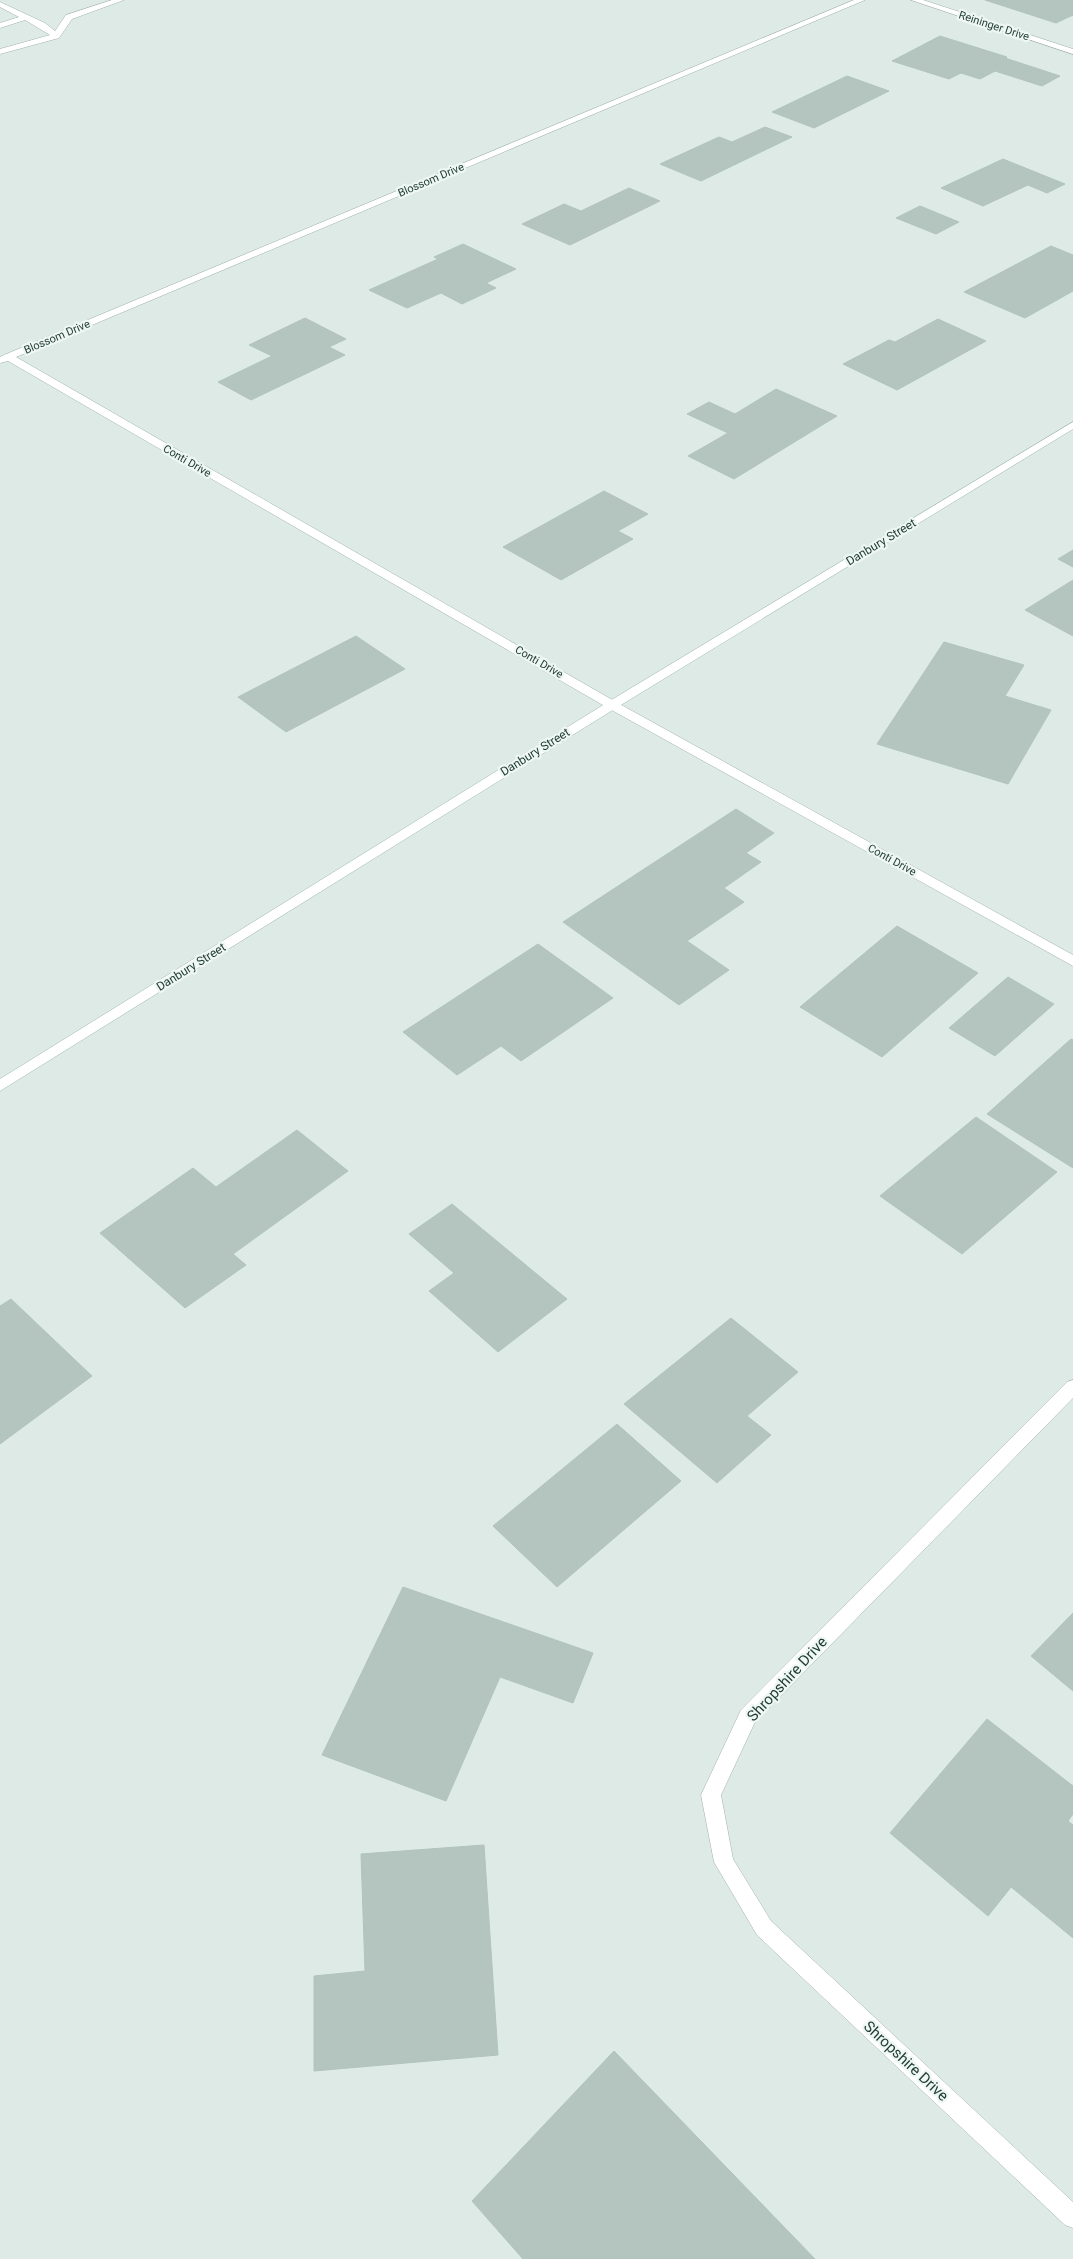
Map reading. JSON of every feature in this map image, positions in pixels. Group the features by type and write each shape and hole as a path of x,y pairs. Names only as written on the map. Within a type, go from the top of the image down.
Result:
{"street":[{"path":"0,52 56,36 69,17 120,0"},
{"name":"Blossom Drive","path":"4,359 861,0"},
{"name":"Reininger Drive","path":"915,0 1073,52"},
{"path":"0,4 26,17 56,36"},
{"path":"0,26 26,17"},
{"name":"Conti Drive","path":"4,359 612,705 1073,961"},
{"name":"Danbury Street","path":"0,1086 612,705 1073,425"},
{"name":"Shropshire Drive","path":"1073,1387 748,1716 711,1795 724,1862 764,1928 1073,2217"}],"building":[{"path":"985,0 1073,0 1073,15 1056,23"},
{"path":"940,36 1060,76 1042,86 995,71 980,79 961,73 949,79 892,61"},
{"path":"847,76 889,91 814,128 772,112"},
{"path":"765,127 792,137 701,181 660,164 719,137 732,142"},
{"path":"1003,159 1065,184 1047,193 1028,185 983,206 941,188"},
{"path":"629,188 660,201 570,245 522,224 564,204 581,211"},
{"path":"920,206 959,222 936,234 896,218"},
{"path":"463,244 516,269 486,283 496,288 462,304 441,293 407,308 369,290 438,259 434,257"},
{"path":"1051,246 1073,255 1073,291 1025,318 964,292"},
{"path":"305,318 346,339 329,347 345,355 251,400 218,382 272,356 249,345"},
{"path":"938,319 986,341 897,390 843,364 889,340 895,342"},
{"path":"776,389 837,416 734,479 688,456 728,433 687,414 709,402 735,414"},
{"path":"604,491 648,514 618,531 633,539 561,580 503,547"},
{"path":"1073,550 1073,567 1058,559"},
{"path":"1073,580 1073,636 1025,610"},
{"path":"356,636 405,669 286,732 238,697"},
{"path":"944,642 1024,665 1005,696 1051,710 1008,784 877,744"},
{"path":"736,809 774,833 746,853 761,862 724,888 744,902 687,941 729,970 679,1005 563,922"},
{"path":"897,926 978,973 882,1057 800,1007"},
{"path":"538,944 613,998 521,1061 501,1046 457,1075 403,1032"},
{"path":"1008,977 1054,1004 995,1056 949,1028"},
{"path":"1071,1039 1073,1040 1073,1168 987,1114"},
{"path":"976,1117 1057,1172 962,1254 880,1196"},
{"path":"297,1130 348,1171 233,1254 246,1265 185,1308 100,1233 193,1168 216,1187"},
{"path":"452,1204 567,1299 498,1352 429,1291 454,1273 409,1234"},
{"path":"11,1299 92,1376 0,1444 0,1306"},
{"path":"731,1318 798,1372 747,1416 771,1435 717,1483 624,1404"},
{"path":"617,1424 681,1481 557,1587 493,1526"},
{"path":"403,1587 593,1653 573,1703 500,1677 446,1801 322,1755"},
{"path":"1073,1613 1073,1691 1031,1656"},
{"path":"987,1719 1073,1786 1073,1814 1068,1821 1073,1825 1073,1938 1011,1887 988,1916 890,1833"},
{"path":"484,1845 498,2055 314,2071 314,1976 365,1971 361,1854"},
{"path":"614,2051 815,2259 523,2259 472,2201"}]}
